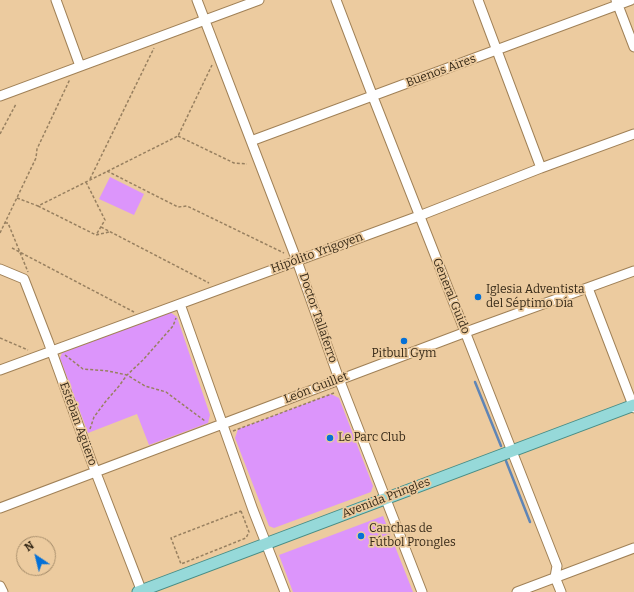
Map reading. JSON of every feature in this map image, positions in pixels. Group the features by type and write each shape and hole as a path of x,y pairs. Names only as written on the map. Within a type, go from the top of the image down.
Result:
{"main road":[{"name":"Avenida Pringles","path":"140,592 512,450 634,406"}],"street":[{"path":"56,0 80,66"},
{"name":"Doctor Tallaferro","path":"197,0 297,261 339,379 422,592"},
{"path":"0,96 259,0"},
{"name":"General Guido","path":"336,0 419,216 557,566 555,577 561,592"},
{"path":"478,0 541,168"},
{"name":"Buenos Aires","path":"251,141 498,50 617,2 631,0"},
{"path":"617,2 634,47"},
{"name":"Hipólito Yrigoyen","path":"0,370 419,216 541,168 634,134"},
{"name":"Esteban Agüero","path":"0,269 24,280 52,351 140,592"},
{"name":"León Guillet","path":"0,508 339,379 634,271"},
{"path":"588,288 634,406"},
{"path":"180,304 222,423 285,592"},
{"path":"517,592 634,548"},
{"path":"0,586 2,592"}],"path":[{"path":"89,180 156,45"},
{"path":"38,206 178,136 215,61"},
{"path":"0,233 36,158 37,149 72,75"},
{"path":"0,134 16,104"},
{"path":"178,136 234,163 247,164"},
{"path":"107,172 178,207 187,206 288,255"},
{"path":"86,182 105,220 96,235"},
{"path":"17,198 38,206 96,235 109,232"},
{"path":"5,223 8,223 31,277"},
{"path":"101,227 209,283"},
{"path":"12,248 140,314"},
{"path":"88,433 94,417 127,375 143,360 173,326 177,317"},
{"path":"0,338 28,350"},
{"path":"62,353 84,369 108,371 127,375 145,386 166,392 208,423"},
{"path":"231,431 335,392"},
{"path":"241,511 249,532 246,538 181,564 171,538 241,511"}],"shaded area":[{"path":"110,177 144,194 134,215 99,199"},
{"path":"170,312 177,317 210,415 208,423 149,445 137,414 88,433 60,358 62,353"},
{"path":"331,394 339,398 373,486 371,492 274,528 269,526 235,438 238,429"},
{"name":"Canchas de Fútbol Prongles","path":"383,516 413,592 293,592 279,555"}],"waterway":[{"path":"475,382 501,446"},
{"path":"506,461 530,522"}],"place":[{"name":"Iglesia Adventista del Séptimo Día","path":"478,297"},
{"name":"Pitbull Gym","path":"404,341"},
{"name":"Le Parc Club","path":"330,438"},
{"name":"Canchas de Fútbol Prongles","path":"361,536"}]}
